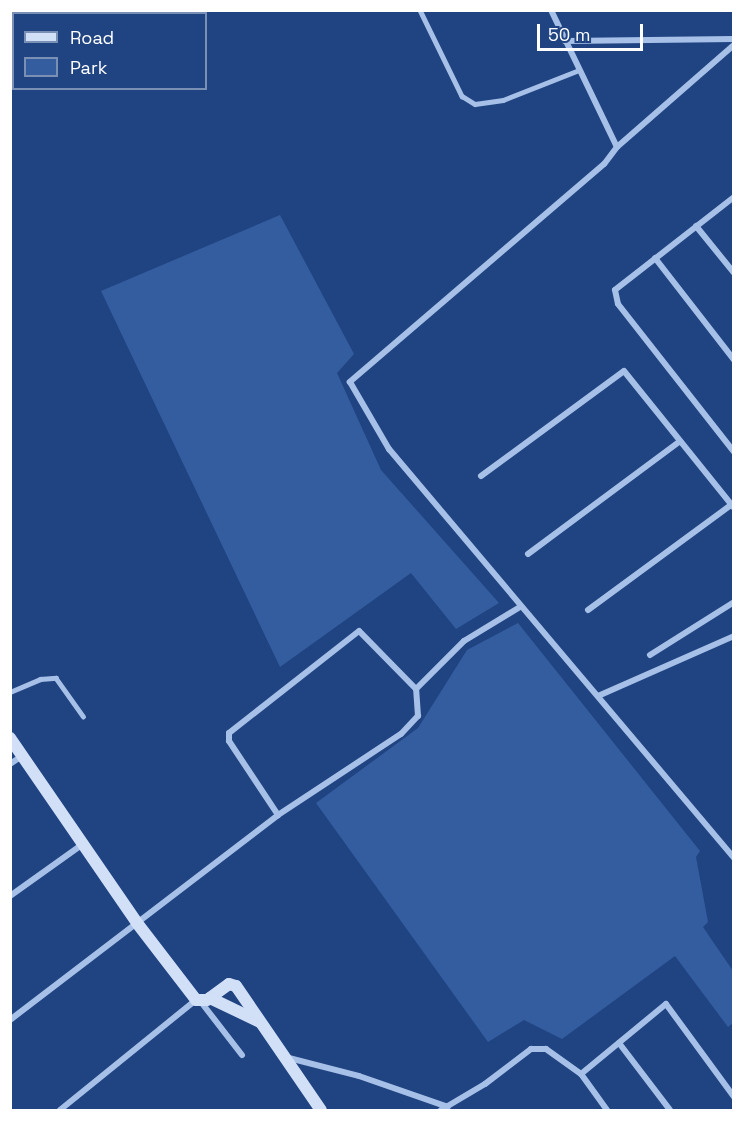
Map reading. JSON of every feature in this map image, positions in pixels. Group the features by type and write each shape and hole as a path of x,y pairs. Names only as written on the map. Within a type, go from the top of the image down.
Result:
{"street":[{"path":"551,10 617,147"},
{"path":"565,41 734,39"},
{"path":"734,45 617,147 604,164 350,382 389,449 734,858"},
{"path":"734,197 615,290 618,304 734,452"},
{"path":"696,226 734,273"},
{"path":"655,258 734,360"},
{"path":"481,476 624,371 732,506 588,610"},
{"path":"528,554 680,441"},
{"path":"650,656 734,602"},
{"path":"416,689 464,641 520,607"},
{"path":"10,1020 278,815 401,734 418,716 416,689 359,631 233,727 229,741 278,815"},
{"path":"598,696 734,636"},
{"path":"10,738 137,923 203,1000 242,1055"},
{"path":"10,764 23,756"},
{"path":"10,896 83,844"},
{"path":"60,1110 203,1000 230,984 236,986 321,1110"},
{"path":"203,1000 260,1022"},
{"path":"581,1074 666,1004 734,1097"},
{"path":"619,1043 670,1110"},
{"path":"441,1110 531,1049 546,1049 581,1074 607,1110"},
{"path":"284,1057 358,1076 448,1107"}],"lane":[{"path":"420,10 462,96 475,104 503,100 579,70"},
{"path":"10,692 40,678 56,678 83,716"}],"green space":[{"path":"280,215 354,354 337,373 381,470 499,603 456,629 411,573 280,667 101,291"},
{"path":"518,623 700,851 696,857 708,922 703,927 733,971 733,1023 728,1027 675,956 562,1039 524,1020 488,1042 316,803 418,728 467,650"}]}
